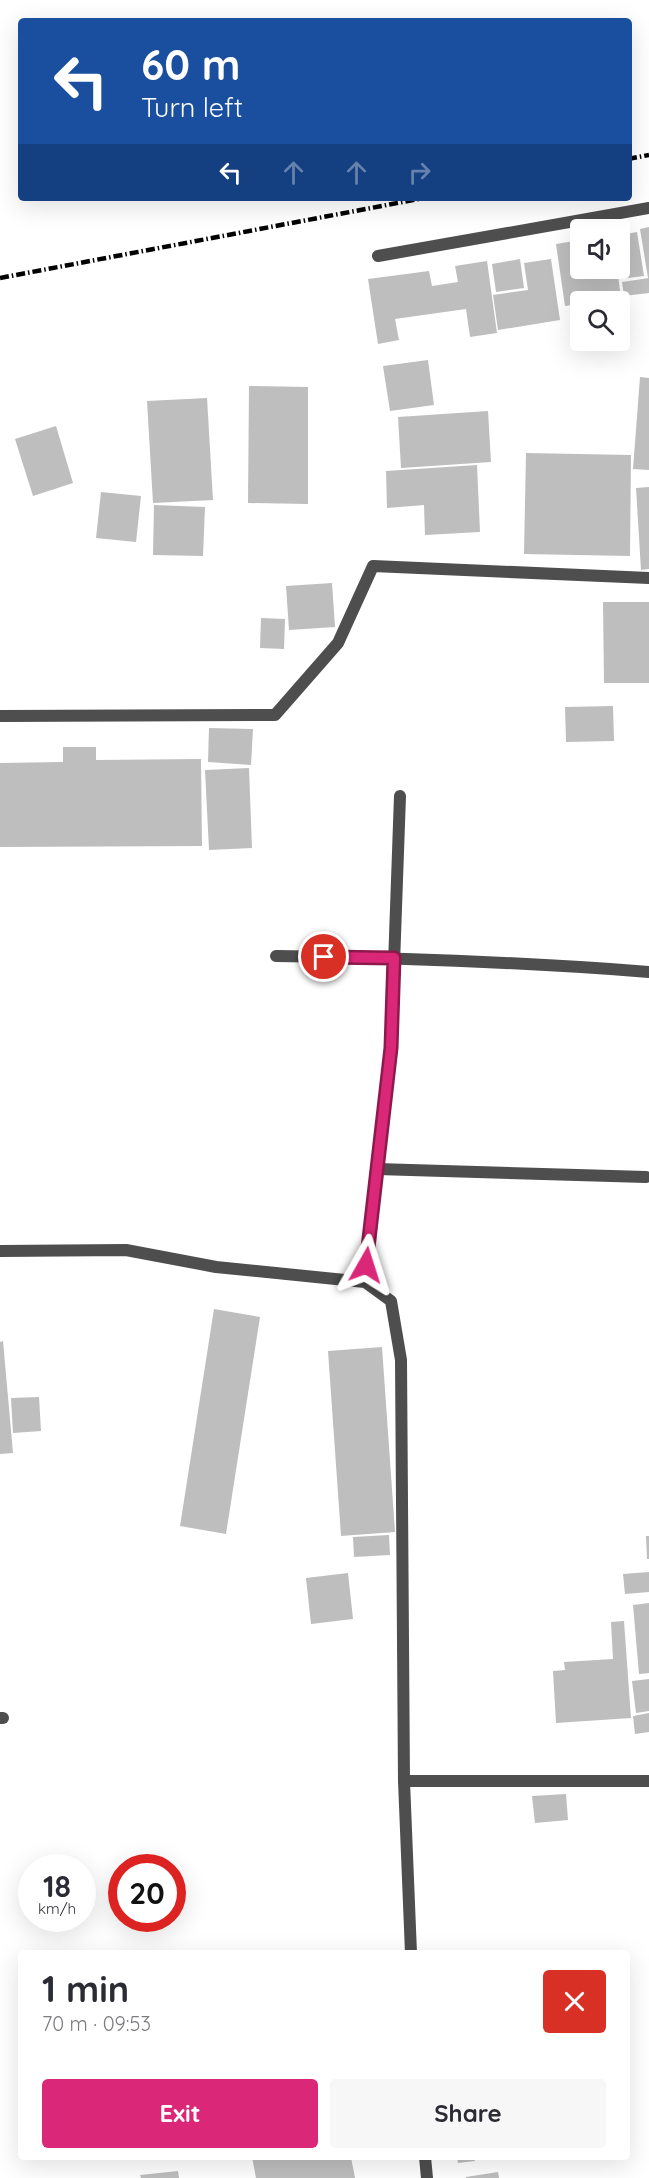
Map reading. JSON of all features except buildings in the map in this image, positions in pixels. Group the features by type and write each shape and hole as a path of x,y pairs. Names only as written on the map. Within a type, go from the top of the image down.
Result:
{"street":[{"path":"378,256 649,208"},
{"path":"0,716 274,714 338,643 373,566 649,578"},
{"path":"365,1282 391,1048 400,796"},
{"path":"276,956 394,958 649,972"},
{"path":"377,1169 646,1177"},
{"path":"0,1251 126,1250 216,1267 365,1282 391,1300 401,1360 404,1781 411,1950"},
{"path":"404,1781 649,1781"},
{"path":"426,2160 428,2178"}],"railway":[{"path":"632,158 649,155"},
{"path":"0,278 408,201"}],"route":[{"path":"324,957 394,958 391,1048 366,1265"}]}
